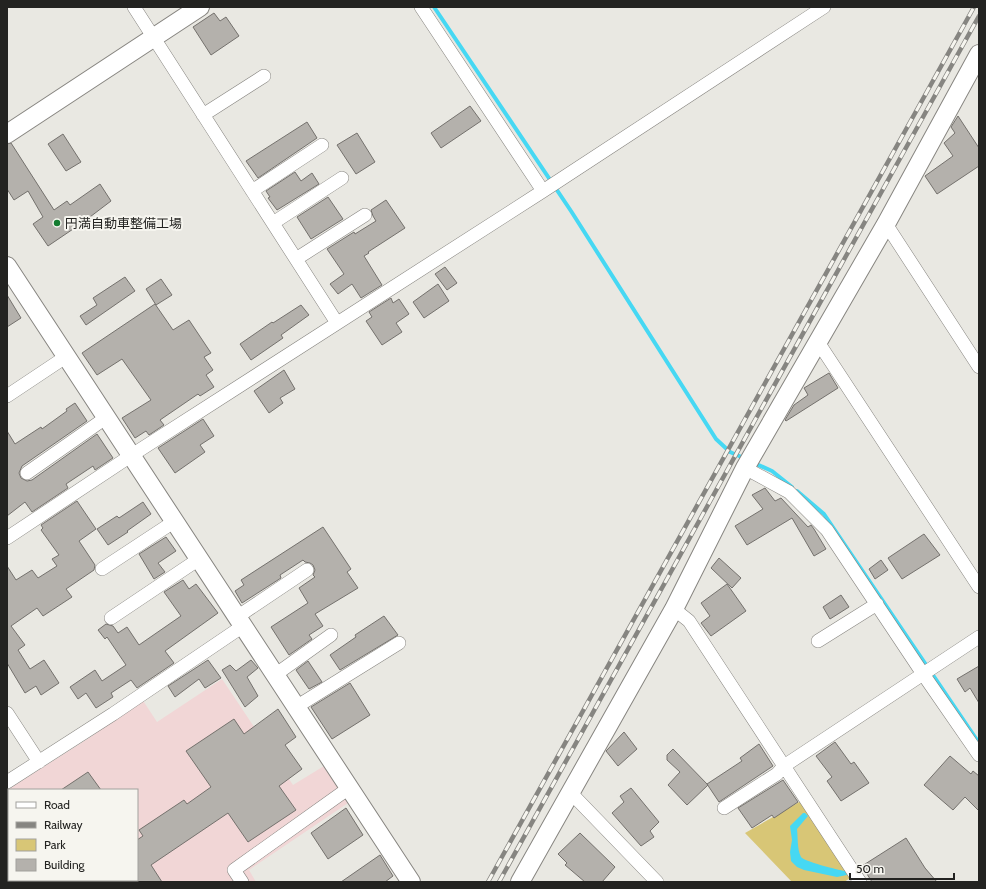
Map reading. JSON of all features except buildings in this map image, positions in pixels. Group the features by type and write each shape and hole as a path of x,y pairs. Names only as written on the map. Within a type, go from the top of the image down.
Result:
{"street":[{"path":"134,7 337,323"},
{"path":"7,134 200,7"},
{"path":"421,7 543,191"},
{"path":"7,538 132,455 543,191 824,7"},
{"path":"520,882 674,608 745,468 886,224 979,54"},
{"path":"204,115 264,76"},
{"path":"252,191 322,145"},
{"path":"273,223 342,178"},
{"path":"296,259 365,215"},
{"path":"886,224 979,367"},
{"path":"7,266 411,882"},
{"path":"818,342 979,586"},
{"path":"7,396 66,356"},
{"path":"27,473 107,417"},
{"path":"745,468 789,492 827,530 979,755"},
{"path":"102,569 174,521"},
{"path":"112,618 200,559"},
{"path":"7,782 114,714 240,622 307,570"},
{"path":"818,641 877,604"},
{"path":"674,608 689,621 860,882"},
{"path":"275,675 331,635"},
{"path":"724,808 777,774 784,766 979,637"},
{"path":"296,707 399,643"},
{"path":"7,713 39,762"},
{"path":"242,882 234,870 349,788"},
{"path":"570,792 657,882"}],"shaded area":[{"path":"222,679 293,785 324,766 348,803 249,870 256,882 7,882 8,789 8,881 138,881 138,789 9,789 89,738 142,699 157,722"}],"green space":[{"path":"801,801 852,877 844,882 792,882 745,833"},
{"path":"114,881 115,882 77,882"}],"water":[{"path":"803,813 808,816 797,829 798,847 801,857 814,863 845,871 847,875 837,877 804,870 797,867 791,861 790,852 792,840 790,826"}],"waterway":[{"path":"434,7 571,211 716,439 730,452 746,459"},
{"path":"754,463 772,471 792,487"},
{"path":"797,491 824,514 979,743"}],"railway":[{"path":"488,882 974,7"},
{"path":"499,882 979,16"}],"place":[{"name":"円満自動車整備工場","path":"57,223"}]}
